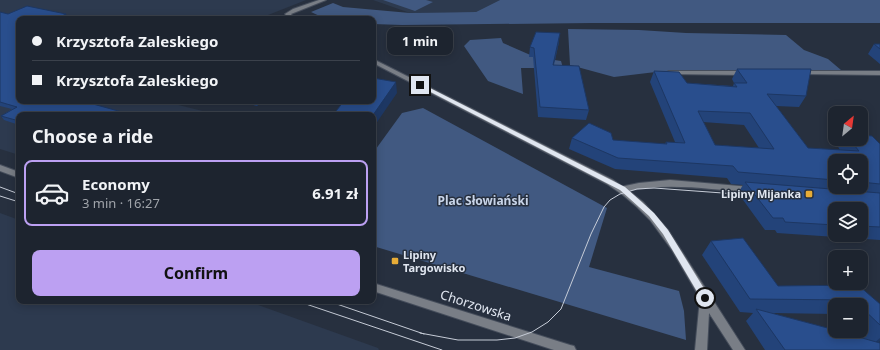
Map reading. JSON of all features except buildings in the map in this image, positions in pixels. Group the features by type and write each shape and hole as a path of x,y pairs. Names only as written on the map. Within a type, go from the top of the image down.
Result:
{"street":[{"path":"291,16 295,10 324,0"},
{"path":"376,63 623,189 652,215 672,241 705,298 739,350"},
{"path":"666,73 753,73"},
{"path":"792,73 880,74"},
{"path":"0,168 16,174"},
{"path":"623,189 638,184 657,182 760,191"},
{"name":"Chorzowska","path":"376,288 570,350"},
{"path":"701,350 705,298"}],"shaded area":[{"path":"0,0 306,0 266,16 16,16 16,104 174,104 207,112 16,112 16,154 0,149"},
{"path":"373,0 500,0 476,12 410,13"},
{"path":"383,0 426,0 433,2 415,11"},
{"path":"500,0 880,0 880,23 592,23 402,25 376,24 376,16 320,16 311,12 333,3 343,7 410,13 476,12"},
{"path":"568,29 786,35 804,50 828,59 841,70 664,71 614,77 570,65"},
{"path":"501,38 503,43 535,57 561,61 563,68 521,68 523,94 488,81 464,46 470,40"},
{"path":"423,108 607,208 589,267 679,291 684,311 686,340 376,247 376,149 402,113"},
{"path":"0,213 16,219 16,304 255,304 378,348 379,350 0,350"}],"tram line":[{"path":"0,187 16,193"},
{"path":"422,333 458,340 497,340 515,338 532,332 548,322 561,309 591,234 604,207 610,200 620,194 637,189 654,188 750,195"},
{"path":"0,196 16,201"},
{"path":"306,304 442,350"},
{"path":"337,304 422,333"}],"place":[{"name":"Lipiny Mijanka","path":"809,194"},
{"name":"Lipiny Targowisko","path":"395,261"}],"district":[{"name":"Plac Słowiański","path":"483,201"}],"route":[{"path":"420,85 623,189 635,198 652,215 672,241 705,298"}]}
